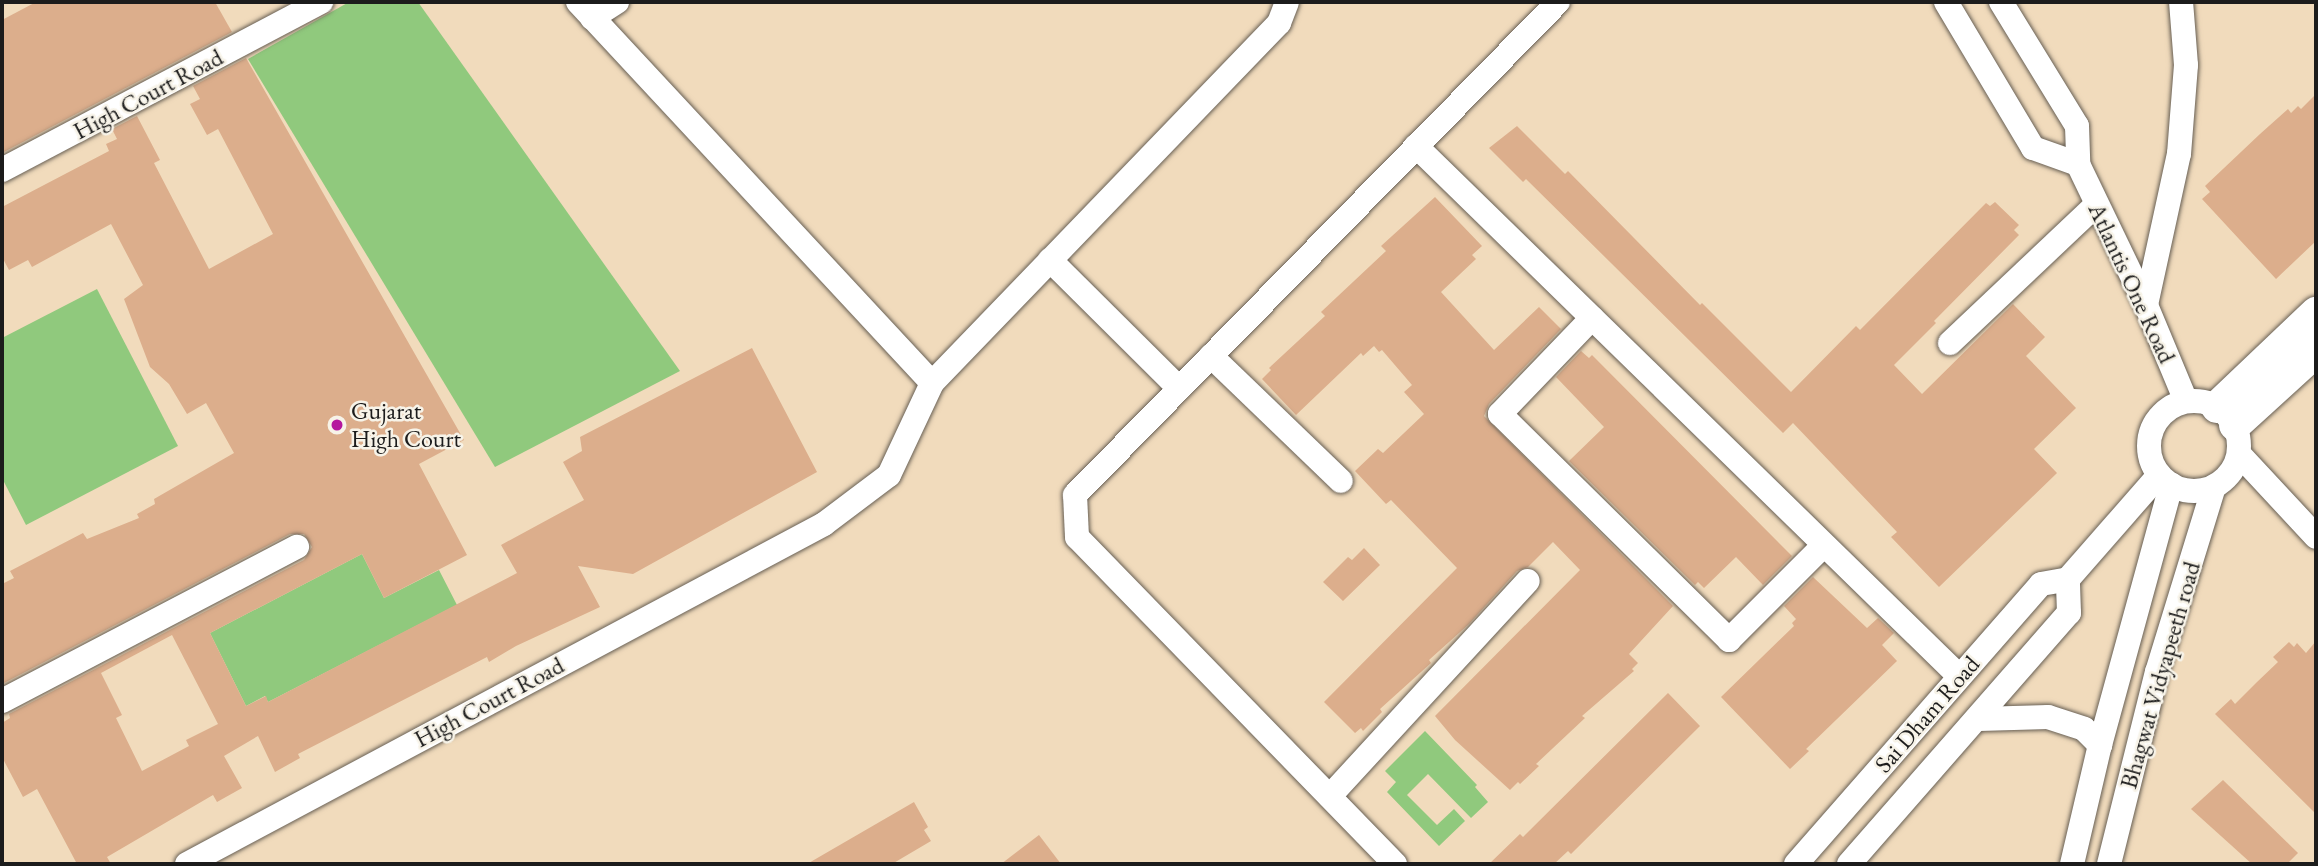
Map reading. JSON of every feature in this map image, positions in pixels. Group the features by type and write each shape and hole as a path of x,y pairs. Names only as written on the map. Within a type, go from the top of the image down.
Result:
{"main road":[{"path":"2231,429 2316,313"},
{"path":"2231,429 2316,351"}],"street":[{"name":"High Court Road","path":"2,170 289,9 321,2"},
{"path":"617,2 585,10 932,383"},
{"name":"High Court Road","path":"187,864 824,524 889,475 932,383 1279,23 1287,2"},
{"path":"1395,864 1077,537 1075,495 1558,2"},
{"path":"1946,2 2033,148 2078,164"},
{"name":"Atlantis One Road","path":"2001,2 2077,125 2078,164 2146,305 2186,401"},
{"path":"2146,305 2179,154 2186,65 2181,2"},
{"path":"1416,146 1959,676"},
{"path":"1950,343 2096,205"},
{"path":"1050,261 1179,388"},
{"path":"1592,318 1500,414 1729,640 1825,545"},
{"path":"1211,356 1340,481"},
{"path":"2231,429 2235,467 2214,487 2186,491 2165,480 2148,446 2151,431 2159,417 2171,407 2186,401 2201,401 2231,429 2316,537"},
{"path":"2068,579 2165,480"},
{"path":"2072,864 2165,480"},
{"name":"Bhagwat Vidyapeeth road","path":"2109,864 2157,672 2214,487"},
{"path":"2,701 297,547"},
{"name":"Sai Dham Road","path":"1796,864 2041,584 2068,579 2069,613 1979,719 1849,864"},
{"path":"1330,796 1528,581"},
{"path":"1979,719 2048,717 2084,729 2100,745"}],"green space":[{"path":"349,2 418,2 680,371 495,467 248,59"},
{"path":"97,289 178,446 26,525 2,478 2,338"},
{"path":"362,554 384,598 439,570 457,605 268,702 265,696 246,706 210,633"},
{"path":"1425,731 1477,785 1475,787 1488,802 1471,818 1428,774 1407,795 1437,825 1454,809 1465,821 1439,846 1387,792 1396,782 1385,771"}],"building":[{"path":"36,2 215,2 232,32 2,153 2,20"},
{"name":"Gujarat High Court","path":"246,58 464,440 419,464 467,555 384,598 362,554 210,633 246,706 266,696 268,702 517,573 501,545 584,500 563,462 582,451 580,437 752,348 817,472 633,574 578,566 600,607 516,646 489,662 487,657 298,754 300,758 275,772 258,736 224,756 242,788 217,802 213,795 107,857 111,864 77,864 37,789 23,797 2,757 2,723 10,718 9,714 304,560 312,547 304,534 290,534 2,684 2,584 14,578 10,571 83,533 87,539 139,518 137,514 155,504 154,499 234,453 206,403 187,414 169,384 150,367 124,299 143,285 111,224 32,267 28,260 9,270 2,257 2,207 109,151 106,144 117,139 112,129 137,116 160,160 154,163 209,269 273,234 218,129 207,135 190,104 200,99 193,86","holes":["172,635 218,724 186,740 189,746 142,771 116,718 122,715 101,673"]},
{"path":"2316,94 2316,241 2276,279 2202,199 2210,192 2205,186 2260,134 2288,109 2291,113 2298,106 2301,109"},
{"path":"1517,126 1565,174 1568,171 1700,305 1702,303 1791,392 1856,326 1860,330 1986,203 1990,206 1995,202 2019,225 2014,230 2019,235 1894,365 1922,394 2013,304 2045,337 2026,356 2076,408 2034,449 2057,473 1939,587 1891,537 1897,532 1793,423 1783,433 1526,179 1523,182 1489,148"},
{"path":"1435,197 1482,246 1472,255 1476,259 1441,292 1494,350 1539,307 1561,329 1489,404 1484,416 1673,606 1629,654 1638,663 1632,669 1634,671 1582,716 1585,718 1536,764 1539,766 1510,790 1455,740 1435,716 1580,570 1553,542 1528,567 1517,571 1469,624 1429,660 1431,663 1380,709 1382,712 1363,731 1361,728 1355,733 1324,702 1457,568 1391,500 1386,504 1355,471 1378,449 1383,453 1424,414 1404,392 1412,385 1382,350 1379,352 1374,346 1363,356 1361,353 1296,415 1262,379 1271,370 1269,368 1325,316 1321,312 1386,251 1381,246"},
{"path":"1581,351 1589,358 1592,355 1792,556 1763,585 1736,557 1704,588 1698,582 1695,585 1569,461 1604,427 1556,377"},
{"path":"1364,548 1380,565 1343,601 1323,582 1348,557 1352,560"},
{"path":"1813,577 1867,628 1878,618 1894,633 1882,645 1897,661 1806,749 1809,751 1790,769 1721,697 1794,626 1792,623 1796,619 1784,606"},
{"path":"2316,641 2316,814 2215,714 2231,699 2235,704 2278,662 2273,657 2289,642 2294,647 2297,643 2306,653"},
{"path":"1668,693 1700,726 1571,854 1568,851 1554,864 1489,864 1520,834 1523,837"},
{"path":"2223,780 2298,853 2287,864 2252,864 2191,809"},
{"path":"914,802 928,827 924,830 931,841 892,864 807,864"},
{"path":"1039,835 1061,864 1001,864"}],"place":[{"name":"Gujarat High Court","path":"337,425"}]}
